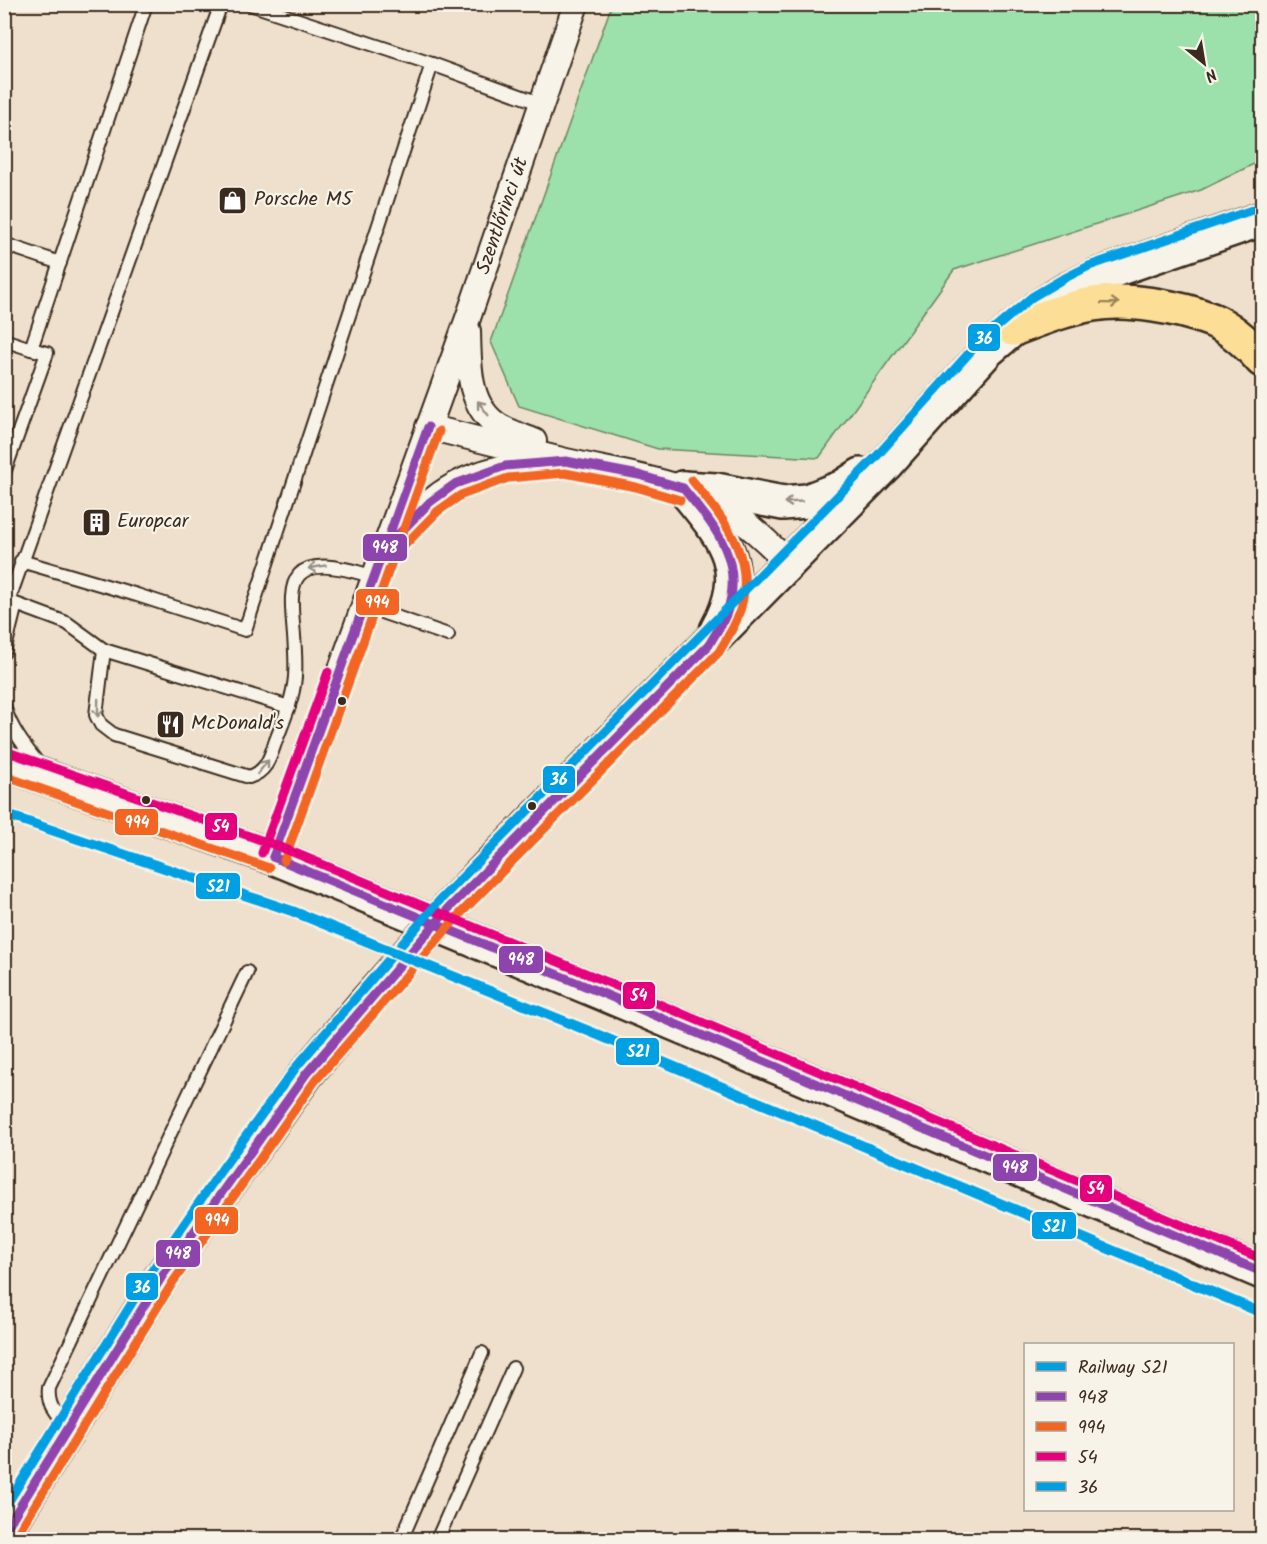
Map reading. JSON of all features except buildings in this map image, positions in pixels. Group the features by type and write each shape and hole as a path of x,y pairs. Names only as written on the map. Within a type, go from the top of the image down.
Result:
{"main road":[{"path":"4,1533 163,1275 306,1074 420,940 494,861 885,465 987,351 1013,329 1040,307 1094,277 1263,219"},
{"path":"1013,329 1064,310 1096,303 1157,305 1214,321 1249,345 1263,360"},
{"path":"683,488 716,490 783,502 807,501 841,488 863,474 885,465"},
{"path":"683,488 717,530 731,558 732,589 727,612 709,645"},
{"path":"4,763 273,857 1263,1272"}],"street":[{"name":"Szentlőrinci út","path":"273,857 468,318 576,4"},
{"path":"468,318 471,381 477,402 498,426 540,443 566,461"},
{"path":"428,427 566,461 639,475 683,488 731,513 750,526 788,563"},
{"path":"384,549 430,502 454,484 505,466 566,461"}],"lane":[{"path":"31,349 146,4"},
{"path":"4,652 10,602 21,561 221,4"},
{"path":"250,4 432,64 542,104"},
{"path":"21,561 245,630 432,64"},
{"path":"4,244 60,263"},
{"path":"4,340 47,353 5,472"},
{"path":"104,650 96,715 104,729 114,735 244,777 259,774 267,765 289,707 295,678 291,599 298,577 303,571 312,567 326,566 353,570 374,577"},
{"path":"10,602 67,623 104,650 289,707"},
{"path":"364,606 448,635"},
{"path":"4,706 18,738 50,779"},
{"path":"69,1429 50,1406 49,1388 247,972"},
{"path":"401,1539 482,1353"},
{"path":"437,1539 513,1368"}],"green space":[{"path":"612,4 1262,5 1262,160 1201,190 954,270 819,458 658,449 519,406 491,342"}],"rail line":[{"name":"S21","path":"4,814 292,911 596,1034 1262,1313"}],"transit line":[{"name":"36","path":"4,1509 153,1269 222,1169 297,1066 440,900 876,457 979,342 1032,297 1089,266 1258,208"},
{"name":"948","path":"387,541 428,427"},
{"name":"994","path":"398,545 439,431"},
{"name":"948","path":"273,857 384,549 430,502 455,484 505,466 566,461 639,475 683,488"},
{"name":"994","path":"284,861 394,556 438,511 461,495 508,478 565,473 636,487 680,500"},
{"name":"994","path":"14,1539 173,1282 315,1081 458,916 719,652 737,619 743,598 742,561 727,527 692,480"},
{"name":"948","path":"4,1532 163,1275 306,1074 449,908 709,645 727,612 732,593 732,576 729,560 715,530 683,488"},
{"name":"54","path":"262,853 328,672"},
{"name":"54","path":"8,752 278,846 607,982 1262,1259"},
{"name":"994","path":"4,776 269,868"},
{"name":"948","path":"273,857 602,993 1262,1272"}],"place":[{"name":"Porsche M5","path":"233,200"},
{"name":"Europcar","path":"96,522"},
{"name":"McDonald's","path":"170,724"}]}
